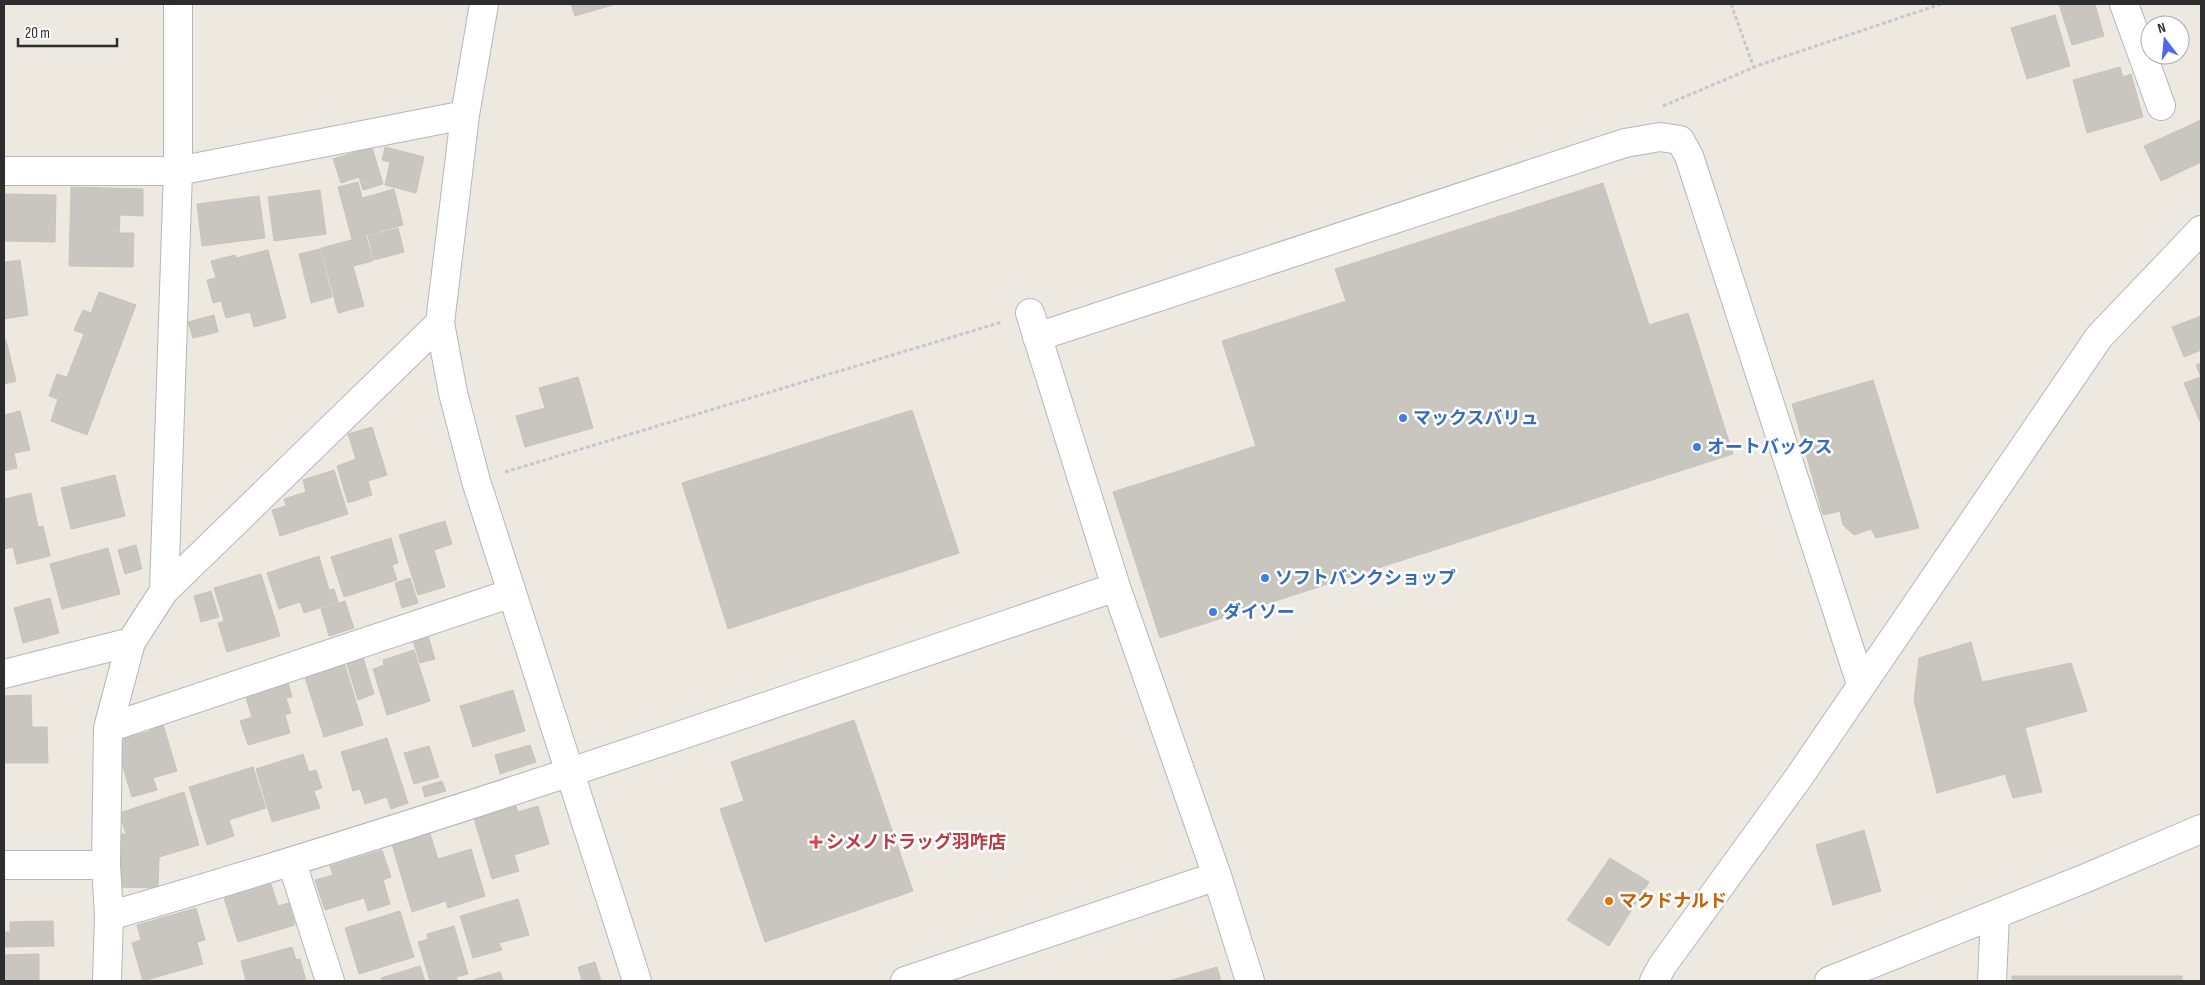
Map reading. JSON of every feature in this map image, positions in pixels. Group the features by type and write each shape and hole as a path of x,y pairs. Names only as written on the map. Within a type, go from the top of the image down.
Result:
{"street":[{"path":"164,591 178,171 178,4"},
{"path":"484,4 465,115 440,323 453,394 476,481 636,981"},
{"path":"2124,4 2161,106"},
{"path":"4,171 178,171 465,115"},
{"path":"1250,981 1216,876 1116,587 1033,325 1625,143 1660,137 1680,140 1692,165 1861,684"},
{"path":"1654,981 1662,966 1799,777 2099,337 2201,230"},
{"path":"107,981 109,916 106,865 108,728 131,642 164,591 440,323"},
{"path":"109,916 292,863 571,773 1116,587"},
{"path":"108,728 512,593"},
{"path":"4,674 131,642"},
{"path":"1829,981 1996,914 2201,828"},
{"path":"292,863 330,981"},
{"path":"4,865 106,865"},
{"path":"905,981 1216,876"},
{"path":"1992,981 1996,914"}],"path":[{"path":"1731,4 1754,68"},
{"path":"1662,106 1754,68 1941,4"},
{"path":"476,481 1033,325"}],"building":[{"path":"571,4 616,4 575,16"},
{"path":"2059,4 2095,4 2104,36 2072,45"},
{"path":"2055,15 2070,66 2027,79 2011,28"},
{"path":"2120,67 2123,77 2131,74 2143,117 2087,133 2073,80"},
{"path":"2201,120 2201,162 2161,181 2144,146"},
{"path":"372,147 383,184 363,190 359,177 341,183 333,159"},
{"path":"385,147 424,157 416,193 385,185 390,162 382,160"},
{"path":"358,182 362,198 394,189 403,225 352,239 338,187"},
{"path":"1603,183 1649,325 1688,313 1733,454 1160,638 1113,492 1256,446 1222,341 1346,301 1335,269"},
{"path":"71,187 143,189 143,216 120,215 119,233 134,233 133,267 69,266"},
{"path":"320,190 326,234 274,241 268,197"},
{"path":"4,194 56,195 55,242 4,241"},
{"path":"259,196 265,238 202,246 197,204"},
{"path":"398,228 404,252 374,260 368,236"},
{"path":"366,236 373,261 353,266 364,306 338,313 321,248"},
{"path":"320,249 332,297 311,303 299,254"},
{"path":"268,250 286,318 254,327 250,312 226,318 221,301 213,303 207,280 216,278 211,261 235,255 236,258"},
{"path":"20,260 28,315 4,319 4,262"},
{"path":"99,292 136,305 87,435 51,421 58,399 49,396 57,374 67,377 84,334 74,330 83,310 91,313"},
{"path":"214,315 218,332 193,338 188,322"},
{"path":"2201,316 2201,350 2184,357 2172,327"},
{"path":"6,340 16,381 4,384 4,341"},
{"path":"2201,363 2201,377 2196,365"},
{"path":"578,377 593,428 525,447 516,416 545,408 539,388"},
{"path":"2201,377 2201,424 2184,383"},
{"path":"1873,380 1919,528 1876,538 1871,529 1854,535 1843,525 1840,511 1823,515 1792,404"},
{"path":"912,410 959,553 728,629 682,483"},
{"path":"20,411 30,450 14,453 17,468 4,471 4,415"},
{"path":"372,427 387,475 368,481 372,495 348,503 337,466 356,459 348,434"},
{"path":"334,470 348,514 280,536 272,510 286,506 284,499 306,492 303,480"},
{"path":"115,475 125,516 71,529 61,488"},
{"path":"31,493 38,527 43,526 50,556 17,564 13,547 4,549 4,499"},
{"path":"445,521 452,544 434,550 445,587 418,595 399,535"},
{"path":"391,538 398,563 392,565 397,580 344,597 331,557"},
{"path":"136,545 142,569 125,574 118,550"},
{"path":"108,548 120,594 62,609 50,564"},
{"path":"319,556 329,590 334,589 338,602 304,613 300,602 279,609 267,573"},
{"path":"261,574 280,636 227,652 218,623 224,621 214,588"},
{"path":"410,578 418,603 402,608 395,583"},
{"path":"211,591 219,617 201,622 194,596"},
{"path":"50,598 59,633 23,643 14,608"},
{"path":"345,601 354,628 329,636 321,609"},
{"path":"425,626 435,659 420,663 410,631"},
{"path":"1971,642 1982,682 2071,663 2087,711 2025,728 2042,792 2013,798 2005,774 1937,793 1914,700 1919,658"},
{"path":"414,650 430,701 387,715 373,669 384,665 383,660"},
{"path":"362,654 374,694 358,700 345,658"},
{"path":"343,659 363,725 324,737 303,671"},
{"path":"287,679 292,697 286,698 291,713 285,715 290,733 248,745 240,721 252,717 244,692"},
{"path":"513,690 525,731 473,747 460,706"},
{"path":"31,695 32,727 47,727 48,763 4,763 4,696"},
{"path":"854,720 913,891 765,942 720,809 744,801 731,762"},
{"path":"162,721 177,771 153,778 157,790 132,797 115,741 151,731 149,724"},
{"path":"387,738 408,803 391,809 387,797 365,804 360,789 353,791 341,752"},
{"path":"530,745 536,762 500,774 495,755"},
{"path":"429,746 439,777 414,784 404,753"},
{"path":"303,754 309,772 316,770 322,788 314,791 320,808 272,822 256,769"},
{"path":"253,767 266,808 229,820 234,836 207,845 189,787"},
{"path":"442,781 446,791 425,797 422,787"},
{"path":"184,792 199,845 159,857 158,888 114,887 114,834 126,834 119,813"},
{"path":"516,806 518,812 538,806 549,844 514,855 519,871 492,879 473,815 490,810 491,813"},
{"path":"429,830 438,859 471,849 485,896 448,908 446,901 412,912 391,841"},
{"path":"1864,830 1881,891 1833,905 1816,845"},
{"path":"382,850 391,877 383,880 390,904 368,911 364,898 325,910 315,880 333,875 330,866"},
{"name":"マクドナルド","path":"1610,858 1649,882 1609,946 1567,920"},
{"path":"271,884 278,906 289,903 295,925 238,942 224,898"},
{"path":"518,899 529,935 499,943 502,950 473,958 460,916"},
{"path":"196,908 205,940 197,942 203,964 143,981 132,943 141,940 137,925"},
{"path":"400,911 414,957 359,974 345,928"},
{"path":"53,921 54,946 4,947 4,932 10,932 10,922"},
{"path":"454,926 468,974 456,977 458,981 430,981 418,942 428,939 427,934"},
{"path":"292,947 296,960 300,959 306,981 246,981 241,961"},
{"path":"39,954 39,981 4,981 4,955"},
{"path":"595,962 601,981 582,981 578,967"},
{"path":"420,966 425,981 382,981 381,978"},
{"path":"1217,967 1221,981 1169,981"},
{"path":"500,972 503,981 473,980"},
{"path":"2012,976 2182,976 2182,981 2012,981"}],"place":[{"name":"マックスバリュ","path":"1403,418"},
{"name":"オートバックス","path":"1697,447"},
{"name":"ソフトバンクショップ","path":"1265,578"},
{"name":"ダイソー","path":"1213,612"},
{"name":"シメノドラッグ羽咋店","path":"816,842"},
{"name":"マクドナルド","path":"1609,901"}]}
